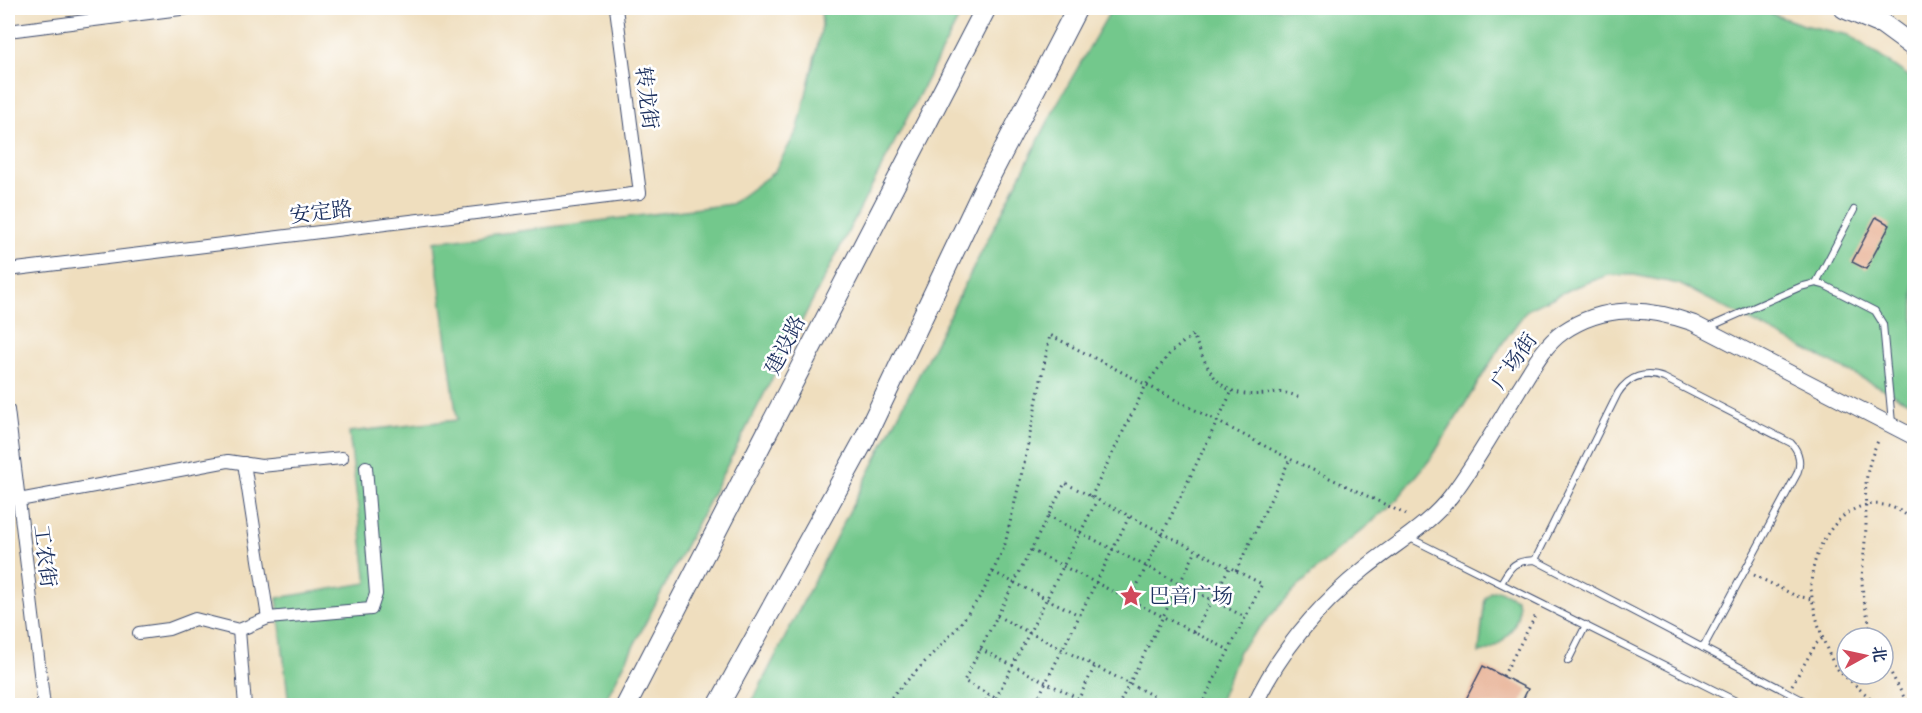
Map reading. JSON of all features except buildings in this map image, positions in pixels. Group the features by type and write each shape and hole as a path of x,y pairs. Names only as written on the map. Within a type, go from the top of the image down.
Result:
{"main road":[{"name":"建设路","path":"626,705 986,8"},
{"path":"718,705 863,442 984,188 1077,8"},
{"path":"1844,8 1884,25"},
{"path":"1866,8 1884,25 1914,47"}],"street":[{"path":"8,30 188,8"},
{"name":"转龙街","path":"616,8 640,193"},
{"name":"安定路","path":"8,270 640,193"},
{"name":"广场街","path":"1254,705 1287,649 1308,621 1365,568 1428,520 1451,496 1542,353 1562,333 1582,321 1598,315 1631,310 1652,311 1674,317 1704,329 1914,436"},
{"name":"工农街","path":"8,411 44,705"},
{"path":"19,500 228,461 261,466 342,458"},
{"path":"244,464 268,618"},
{"path":"139,633 169,629 195,619 239,630 268,618 371,609 376,594 366,467"},
{"path":"239,630 244,705"}],"lane":[{"path":"1816,283 1854,210"},
{"path":"1704,329 1800,287 1816,283 1824,285 1878,314 1882,324 1892,425"},
{"path":"1535,560 1618,393 1630,379 1650,374 1664,378 1791,443 1797,450 1799,464 1797,474 1703,648"},
{"path":"1408,537 1746,705"},
{"path":"1501,583 1515,563 1535,560 1814,705"},
{"path":"1568,661 1586,625"}],"path":[{"path":"884,705 958,627 982,594 1004,548 1016,501 1050,335 1290,459 1410,517"},
{"path":"1091,497 1146,385 1170,353 1193,335 1214,379 1232,391 1251,395 1285,392 1298,398"},
{"path":"1130,600 1232,391"},
{"path":"1871,626 1863,586 1866,472 1878,441"},
{"path":"1236,571 1290,459"},
{"path":"1010,705 964,681 1065,483 1262,584 1200,705"},
{"path":"996,698 1097,500"},
{"path":"1886,705 1870,698 1839,671 1830,655 1812,599 1812,578 1816,560 1826,538 1841,517 1865,504 1882,504 1901,512 1914,521"},
{"path":"1048,516 1245,617"},
{"path":"1034,705 1129,516"},
{"path":"1031,550 1229,650"},
{"path":"1118,705 1196,551"},
{"path":"1194,633 1229,567"},
{"path":"1745,570 1796,596 1812,599"},
{"path":"993,572 1079,615"},
{"path":"1503,676 1542,603"},
{"path":"997,616 1173,705"},
{"path":"1788,693 1816,644 1824,637"},
{"path":"980,649 1093,705"},
{"path":"1075,705 1095,666"},
{"path":"1895,680 1906,701"},
{"path":"983,705 989,695"},
{"path":"1894,705 1914,697"},
{"path":"1159,705 1162,700"}],"green space":[{"path":"821,8 964,8 603,705 289,705 277,598 367,583 349,432 457,420 434,242 731,204 774,172 798,129 822,26"},
{"path":"1112,8 1754,8 1804,25 1849,35 1914,80 1914,405 1679,284 1634,275 1609,275 1575,287 1527,310 1504,341 1432,457 1394,503 1293,591 1239,651 1218,705 750,706 1057,104"},
{"path":"1498,590 1516,599 1517,616 1503,641 1479,653 1485,598 1490,592"}],"place":[{"name":"巴音广场","path":"1131,596"}]}
